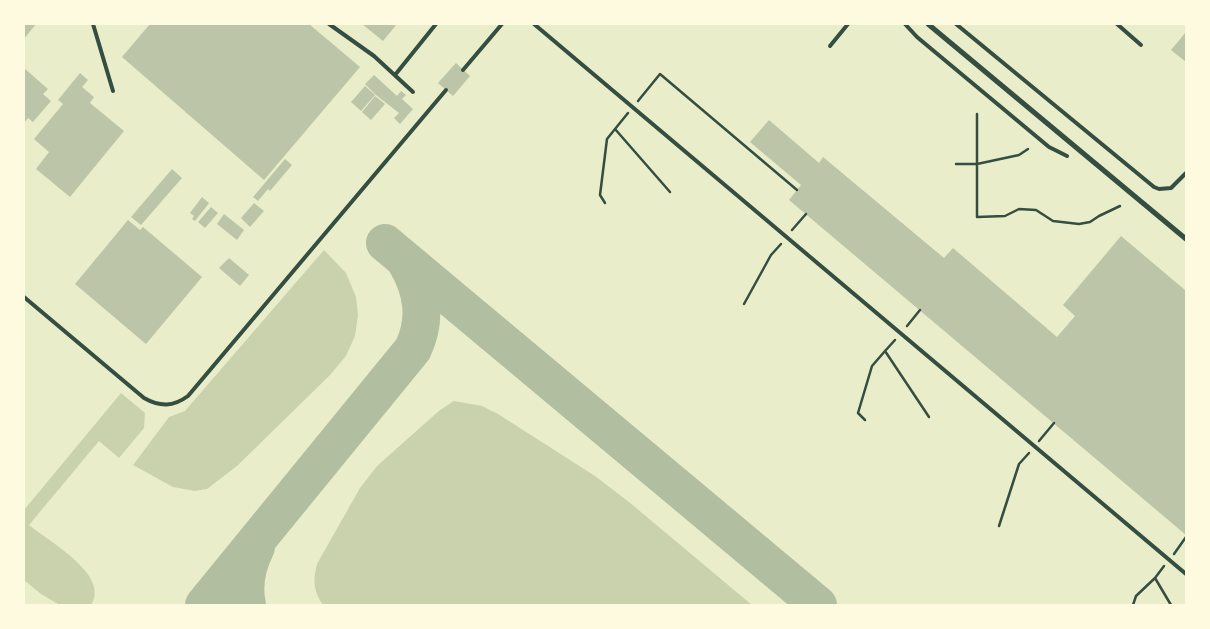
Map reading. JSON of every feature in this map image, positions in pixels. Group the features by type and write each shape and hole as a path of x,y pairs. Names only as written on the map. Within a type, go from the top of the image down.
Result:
{"street":[{"path":"928,24 1186,239"}],"lane":[{"path":"93,24 113,91"},
{"path":"330,24 374,56 414,92"},
{"path":"395,75 436,24"},
{"path":"463,70 502,24"},
{"path":"534,24 1186,574"},
{"path":"830,46 848,24"},
{"path":"905,24 917,37 1049,147 1067,156"},
{"path":"956,24 1154,187 1164,190 1171,188 1186,173"},
{"path":"1117,24 1141,45"},
{"path":"24,297 144,398 161,405 180,402 194,388 446,90"}],"path":[{"path":"638,102 660,74 797,190"},
{"path":"605,203 600,196 607,140 632,109"},
{"path":"976,114 977,217 1004,216 1019,209 1036,210 1053,221 1079,224 1090,222 1120,206"},
{"path":"615,129 670,192"},
{"path":"956,164 977,164 1018,155 1028,149"},
{"path":"744,304 771,255"},
{"path":"865,420 858,413 872,366 885,352 929,418"},
{"path":"999,526 1019,464"},
{"path":"1133,605 1136,596 1155,578"}],"green space":[{"path":"324,250 346,273 356,297 358,315 355,336 346,356 330,375 237,466 207,489 195,491 173,487 133,465 169,417 185,411"},
{"path":"121,393 145,413 144,428 119,458 99,441 29,525 75,560 92,582 95,594 91,605 58,604 41,594 24,580 24,510"},
{"path":"454,401 482,406 498,414 595,476 752,605 323,605 317,595 315,585 317,564 360,488 377,466 440,410"}],"building":[{"path":"24,24 36,24 24,39"},
{"path":"150,24 309,24 360,67 264,180 122,57"},
{"path":"362,24 397,24 383,41"},
{"path":"1186,32 1186,62 1171,50"},
{"path":"456,63 470,76 453,96 438,83"},
{"path":"24,68 48,89 43,94 51,101 33,122 28,118 24,123"},
{"path":"80,73 88,80 82,87 94,97 90,103 124,131 70,197 36,169 49,152 34,139 63,104 58,100"},
{"path":"374,75 397,96 401,91 406,95 402,99 413,109 400,124 394,118 399,113 365,84"},
{"path":"365,86 375,95 361,111 351,102"},
{"path":"375,96 385,104 371,120 362,112"},
{"path":"769,120 819,163 823,157 944,258 953,248 1057,337 1075,316 1063,305 1121,236 1185,290 1186,288 1186,535 789,200 801,185 750,142"},
{"path":"285,159 292,165 270,191 268,189 258,201 253,197"},
{"path":"172,169 182,178 141,225 131,217"},
{"path":"202,197 209,203 195,221 192,219 194,216 190,213"},
{"path":"254,203 264,211 250,227 241,218"},
{"path":"211,207 218,213 205,228 198,222"},
{"path":"224,214 244,230 237,240 217,224"},
{"path":"128,220 140,230 143,227 202,277 146,344 75,284"},
{"path":"229,258 249,275 240,286 219,268"}],"taxiway":[{"path":"385,243 818,605"},
{"path":"204,605 413,349 420,327 421,305 416,284 406,262"},
{"path":"247,605 245,590 247,576 250,561 256,547"}]}
